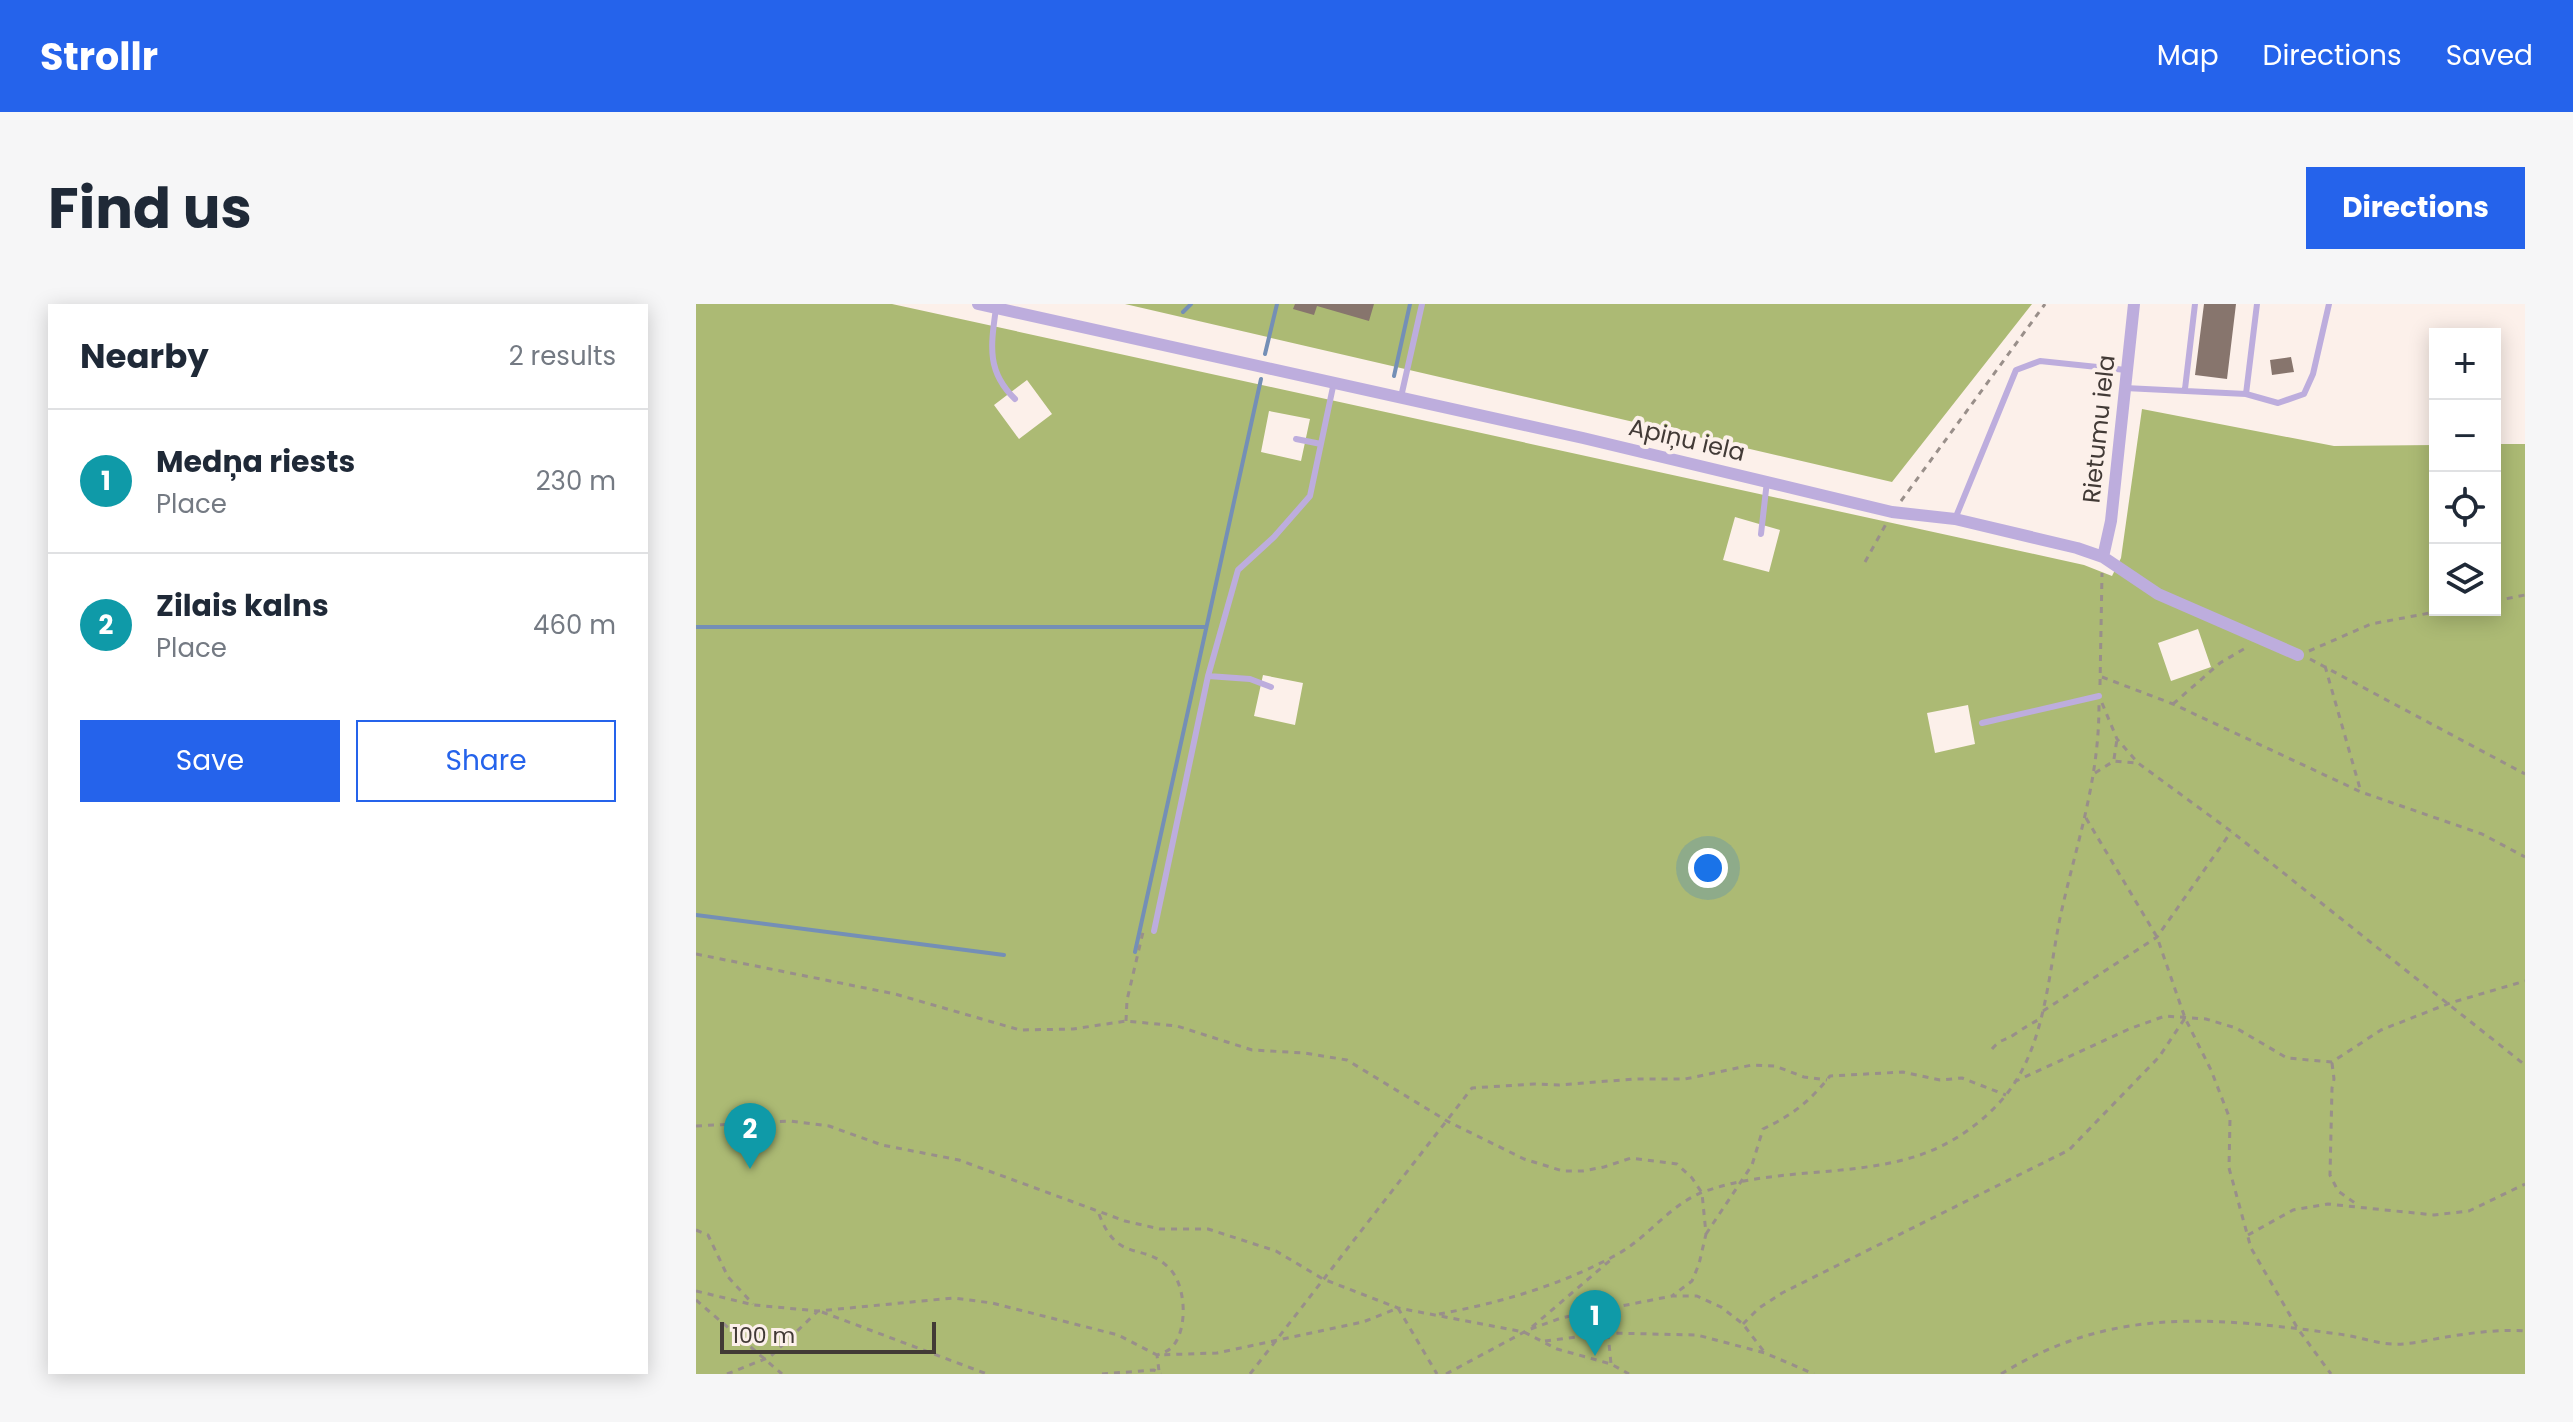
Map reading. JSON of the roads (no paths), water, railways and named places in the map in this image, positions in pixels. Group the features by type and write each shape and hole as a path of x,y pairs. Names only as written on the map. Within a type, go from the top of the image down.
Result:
{"street":[{"name":"Apiņu iela","path":"978,304 1401,397 1892,512 1955,519 2077,548 2103,557 2158,594 2298,655"},
{"name":"Rietumu iela","path":"2103,557 2111,521 2134,304"}],"lane":[{"path":"1401,397 1422,304"},
{"path":"2185,389 2195,304"},
{"path":"2246,394 2257,304"},
{"path":"2125,388 2246,394 2278,403 2304,394 2313,374 2329,304"},
{"path":"996,308 991,345 993,366 1015,399"},
{"path":"1955,519 2016,370 2040,361 2126,370"},
{"path":"1154,931 1208,676 1238,570 1274,537 1310,496 1334,382"},
{"path":"1296,439 1321,444"},
{"path":"1761,534 1767,481"},
{"path":"1208,676 1250,679 1271,687"},
{"path":"1982,723 2099,696"}],"waterway":[{"path":"1183,312 1191,304"},
{"path":"1265,354 1277,304"},
{"path":"1394,376 1410,304"},
{"path":"1135,952 1261,379"},
{"path":"696,627 1206,627"},
{"path":"696,915 1004,955"}],"place":[{"name":"Zilais kalns","path":"750,1169"},
{"name":"Medņa riests","path":"1595,1356"}]}
